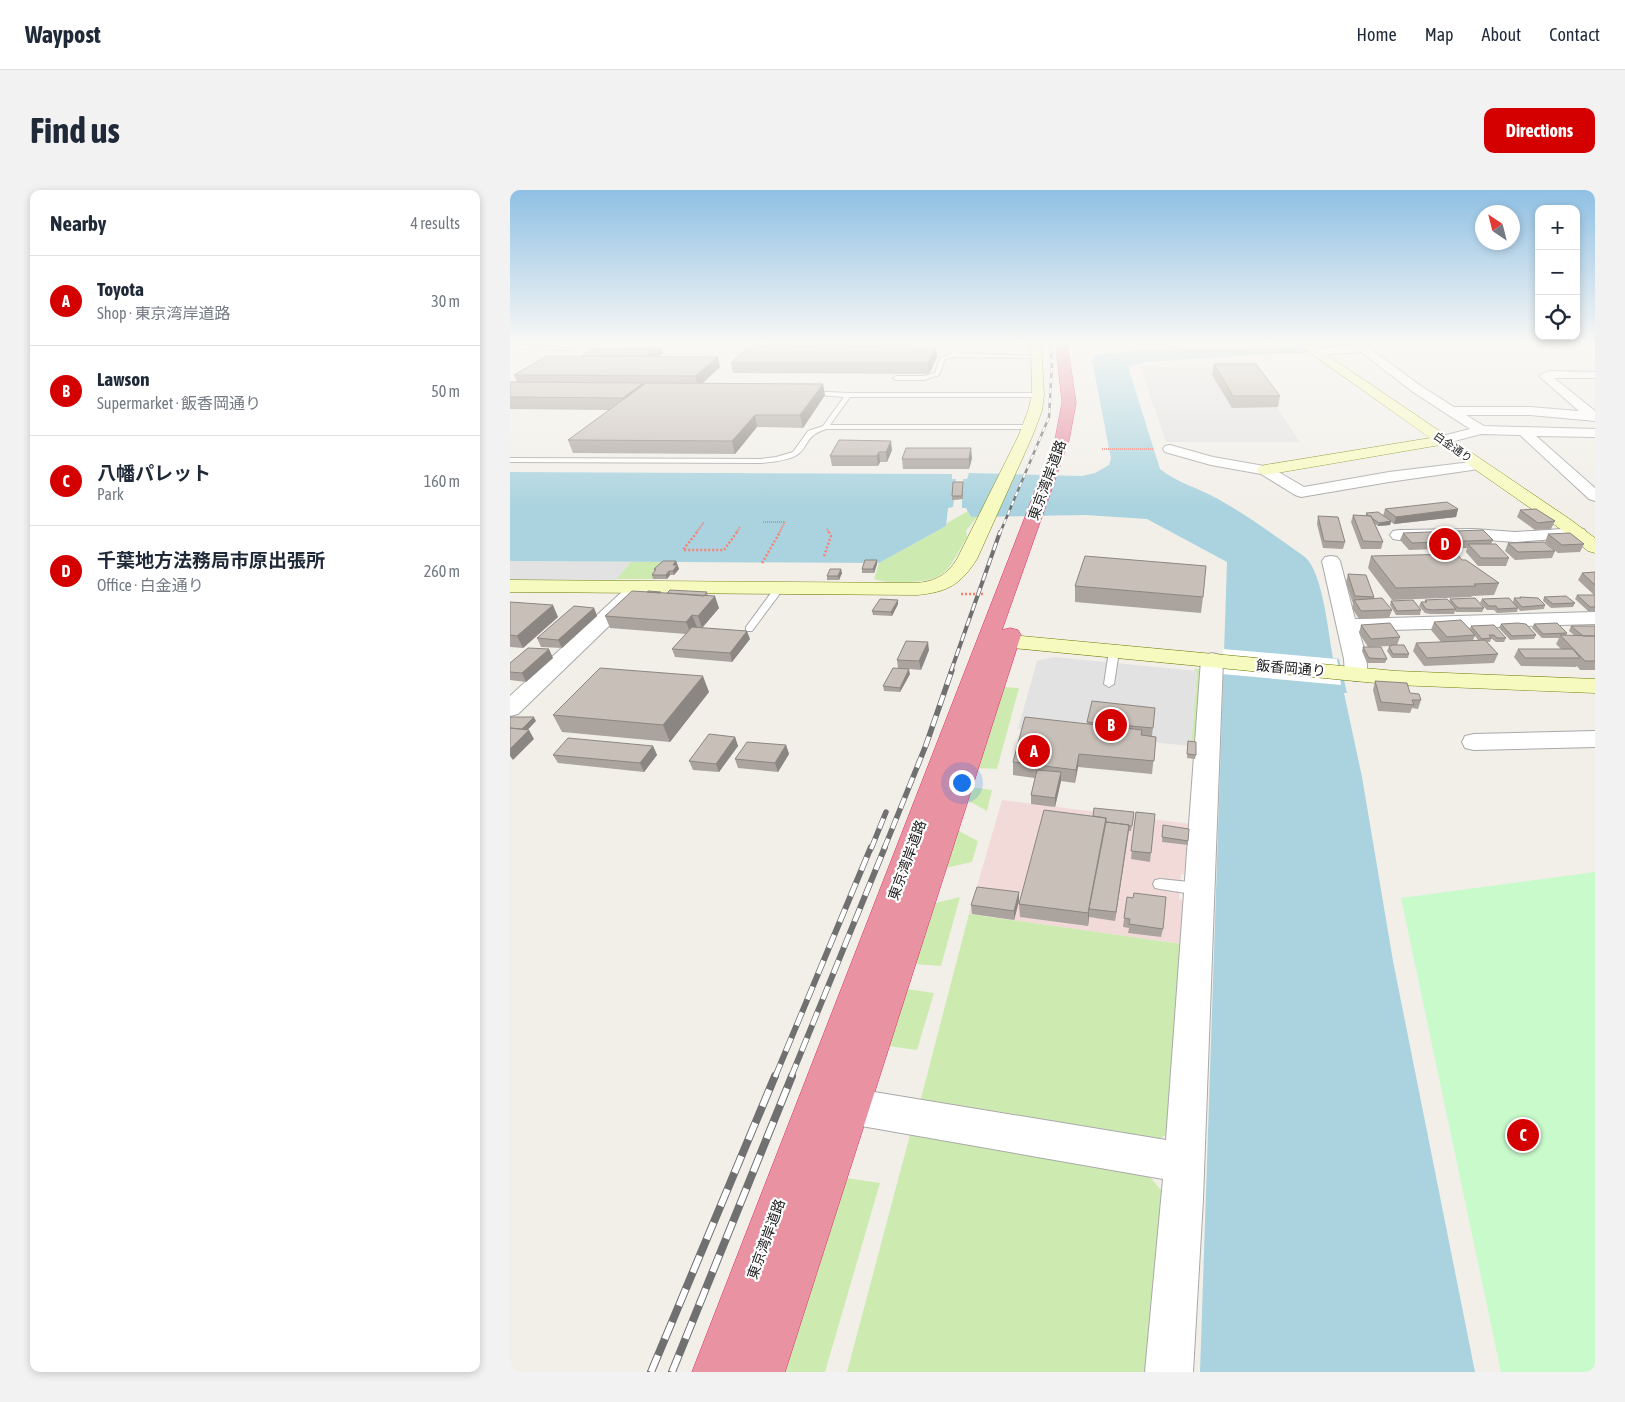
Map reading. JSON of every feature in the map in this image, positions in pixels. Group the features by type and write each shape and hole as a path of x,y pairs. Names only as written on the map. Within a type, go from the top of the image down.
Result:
{"highway":[{"name":"東京湾岸道路","path":"1056,474 1067,418 1067,397"},
{"name":"東京湾岸道路","path":"717,1372 998,640 1056,474 1076,432 1079,408 1078,397"},
{"name":"東京湾岸道路","path":"760,1372 917,904 998,640"}],"street":[{"path":"510,586 917,588 937,586 950,581 967,559 1030,427 1038,403 1038,397"},
{"name":"白金通り","path":"1381,397 1578,533 1595,547"},
{"path":"1431,397 1481,430"},
{"path":"1570,397 1594,417"},
{"path":"1451,411 1530,411 1594,417"},
{"path":"1170,450 1265,470 1443,440 1481,430 1595,433"},
{"path":"1523,431 1595,496"},
{"path":"1265,470 1301,492 1398,475 1479,465"},
{"path":"1399,535 1474,534 1515,537 1578,533"},
{"path":"1331,561 1355,659 1347,673"},
{"path":"510,709 637,587"},
{"path":"1346,625 1595,618"},
{"name":"飯香岡通り","path":"998,640 1347,673 1494,683 1595,686"},
{"path":"1169,1372 1199,890 1217,661"},
{"path":"1474,742 1595,739"},
{"path":"850,1106 1183,1163"}],"lane":[{"path":"825,427 846,397"},
{"path":"510,460 769,460 795,453 810,432 825,427 1030,427"},
{"path":"749,629 779,588"},
{"path":"1109,684 1114,651"},
{"path":"1160,884 1199,890"}],"path":[{"path":"1102,449 1170,450"},
{"path":"704,522 683,550 724,550 740,527"},
{"path":"762,522 785,522 762,563"},
{"path":"824,556 831,536 828,529"}],"shaded area":[{"path":"1151,397 1270,397 1300,442 1166,442"},
{"path":"510,561 631,562 615,581 510,580"},
{"path":"1054,657 1197,671 1191,746 1018,729 1037,661"},
{"path":"1002,800 1191,824 1188,875 1181,874 1179,899 1185,901 1182,944 969,914"}],"green space":[{"path":"968,511 971,517 977,517 966,531 967,537 945,572 930,579 919,581 889,582 874,579 879,563 946,526 947,523"},
{"path":"631,562 667,562 653,579 616,579"},
{"path":"1195,669 1202,669 1198,746 1191,746 1197,672 1194,671"},
{"path":"1003,687 1019,688 997,769 978,768"},
{"path":"971,787 992,790 987,811 967,800"},
{"path":"957,830 978,841 972,862 945,868"},
{"path":"1595,872 1595,1372 1501,1372 1401,898"},
{"path":"960,897 941,966 915,964 935,903"},
{"path":"969,914 1182,944 1171,1130 1152,1146 920,1102"},
{"path":"907,989 934,993 917,1050 888,1046"},
{"path":"911,1131 1145,1171 1165,1195 1152,1372 847,1372"},
{"path":"846,1178 880,1183 825,1372 785,1372"}],"water":[{"path":"1099,397 1138,397 1160,469 1241,512 1305,557 1316,576 1324,604 1333,658 1339,659 1347,693 1344,693 1362,777 1393,961 1475,1372 1200,1372 1227,562 1147,519 1085,515 971,517 966,508 962,508 962,499 954,500 953,507 948,508 946,526 879,563 510,561 510,472 952,474 952,479 956,479 955,485 963,486 963,479 967,479 969,473 1082,476 1095,473 1109,465 1111,459"}],"pier":[{"path":"1223,649 1337,659 1341,685 1222,674"}],"building":[{"path":"528,397 624,397 623,398"},
{"path":"627,397 813,397 800,415 755,415 732,441 568,440"},
{"path":"839,440 891,441 886,452 879,452 877,456 830,456"},
{"path":"906,448 971,448 969,459 902,459"},
{"path":"953,482 963,482 962,496 952,496"},
{"path":"1447,502 1458,509 1396,517 1385,509"},
{"path":"1536,509 1555,521 1538,523 1520,510"},
{"path":"1378,512 1391,521 1379,523 1366,513"},
{"path":"1353,515 1371,516 1383,542 1363,541"},
{"path":"1318,516 1338,517 1345,542 1324,541"},
{"path":"1483,530 1493,540 1412,543 1403,533"},
{"path":"1570,533 1584,544 1562,545 1548,534"},
{"path":"1544,542 1555,551 1518,552 1508,543"},
{"path":"1468,544 1496,544 1509,558 1481,558"},
{"path":"1457,554 1462,560 1466,560 1499,583 1474,584 1476,586 1396,588 1371,556"},
{"path":"1085,556 1206,566 1203,597 1075,586"},
{"path":"865,560 877,560 873,569 862,569"},
{"path":"663,561 676,561 673,565 677,565 673,571 669,571 666,575 652,575 656,569 654,569"},
{"path":"830,569 841,569 838,576 827,576"},
{"path":"1595,572 1595,585 1582,573"},
{"path":"1348,574 1366,575 1374,597 1355,596"},
{"path":"670,590 707,592 704,596 667,593"},
{"path":"632,591 715,596 698,616 692,615 686,622 605,616"},
{"path":"1577,595 1595,595 1595,607 1590,607"},
{"path":"1566,596 1575,603 1553,604 1544,597"},
{"path":"1382,598 1392,610 1361,611 1354,600"},
{"path":"1475,598 1484,608 1458,608 1450,599"},
{"path":"1509,598 1518,608 1498,609 1496,606 1489,606 1482,599"},
{"path":"1514,598 1538,598 1545,605 1522,607"},
{"path":"880,599 898,600 891,612 872,611"},
{"path":"1447,599 1456,609 1426,609 1421,602 1427,602 1425,600"},
{"path":"1413,600 1421,610 1397,611 1391,601"},
{"path":"510,602 553,605 517,636 510,635"},
{"path":"574,606 594,608 558,640 537,638"},
{"path":"1461,620 1475,635 1447,637 1434,622"},
{"path":"1390,623 1400,637 1371,639 1361,625"},
{"path":"1557,623 1567,633 1543,634 1534,624"},
{"path":"1501,624 1526,624 1536,635 1512,636"},
{"path":"1494,625 1506,638 1497,638 1494,635 1489,635 1491,638 1482,639 1471,626"},
{"path":"1571,626 1595,626 1595,636 1583,636"},
{"path":"692,627 747,631 730,653 672,649"},
{"path":"1560,635 1595,636 1595,661 1585,661"},
{"path":"1485,640 1498,654 1427,658 1416,643"},
{"path":"906,641 928,642 919,661 897,660"},
{"path":"1392,645 1404,645 1409,654 1393,654 1389,647"},
{"path":"1363,647 1381,647 1387,659 1369,658"},
{"path":"528,648 549,649 522,673 510,672 510,663"},
{"path":"1518,649 1573,649 1580,658 1525,658"},
{"path":"600,668 703,676 663,725 553,715"},
{"path":"893,668 909,669 900,688 883,686"},
{"path":"1375,681 1407,683 1410,693 1419,694 1421,700 1412,700 1414,705 1381,702"},
{"path":"1092,701 1155,708 1153,728 1087,722"},
{"path":"510,717 534,717 522,729 510,728"},
{"path":"1025,717 1142,730 1141,735 1156,737 1154,761 1079,754 1076,770 1013,762"},
{"path":"510,728 529,730 510,749"},
{"path":"709,734 735,737 716,764 689,761"},
{"path":"568,738 653,746 640,763 553,755"},
{"path":"1188,741 1196,742 1196,755 1187,754"},
{"path":"747,742 786,745 775,763 735,759"},
{"path":"1037,770 1061,772 1055,798 1031,795"},
{"path":"1094,808 1134,812 1132,826 1106,822 1106,818 1093,816"},
{"path":"1044,810 1106,818 1088,913 1019,904"},
{"path":"1136,812 1155,814 1151,853 1131,851"},
{"path":"1106,822 1129,825 1116,912 1089,909"},
{"path":"1163,825 1189,829 1188,841 1162,837"},
{"path":"977,887 1019,892 1014,911 971,905"},
{"path":"1134,893 1166,897 1163,929 1129,924 1130,919 1124,918 1127,897 1133,898"}],"railway":[{"path":"1000,533 1049,417 1050,397"},
{"path":"951,671 1000,532"},
{"path":"884,849 926,745 952,670"},
{"path":"871,849 886,812"},
{"path":"775,1077 871,847"},
{"path":"791,1077 885,847"},
{"path":"651,1372 775,1076"},
{"path":"672,1372 792,1076"}],"place":[{"name":"千葉地方法務局市原出張所","path":"1445,544"},
{"name":"Lawson","path":"1111,725"},
{"name":"Toyota","path":"1034,751"},
{"name":"八幡パレット","path":"1523,1135"}]}
